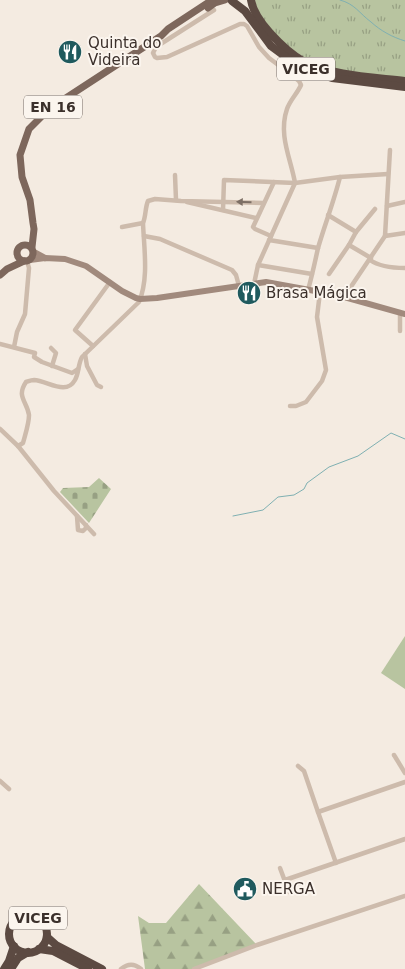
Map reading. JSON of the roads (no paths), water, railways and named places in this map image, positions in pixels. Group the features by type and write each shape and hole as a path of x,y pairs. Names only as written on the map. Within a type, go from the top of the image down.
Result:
{"highway":[{"name":"EN 16","path":"229,0 241,0"},
{"name":"VICEG","path":"229,0 245,10 271,46 294,63 332,78 405,87"},
{"name":"VICEG","path":"251,0 263,25 281,45 302,60 327,70 405,81"},
{"name":"VICEG","path":"24,915 30,915 36,916 45,924 47,936 39,949 34,952 22,952 14,946 9,932 13,922 24,915"},
{"name":"VICEG","path":"47,936 56,945 102,969"},
{"name":"VICEG","path":"4,969 14,946"},
{"name":"VICEG","path":"39,949 53,951 88,969"},
{"name":"VICEG","path":"11,969 18,958 28,952"}],"main road":[{"name":"EN 16","path":"159,40 168,29 212,0"},
{"name":"EN 16","path":"27,261 34,257 34,229 30,200 22,177 20,156 29,129 49,110 215,3 229,0"},
{"path":"0,275 7,269 17,254 18,248 24,245 33,222"},
{"path":"24,245 33,249"},
{"path":"17,254 19,259 27,261"},
{"path":"7,269 27,261"}],"street":[{"path":"214,10 159,40 153,54 154,57 167,57 216,34 244,24 259,47 269,58 301,85 287,108 284,120 284,139 296,183 258,265 254,284"},
{"path":"289,73 293,68"},
{"path":"344,297 386,236 390,150"},
{"path":"223,210 224,180 296,183 340,177 388,174"},
{"path":"175,175 179,200"},
{"path":"308,290 318,248 340,177"},
{"path":"274,182 256,218 254,229 270,238 318,248"},
{"path":"18,446 22,443 29,417 21,395 22,387 26,382 34,380 64,388 70,387 77,376 82,357 138,300 143,291 145,272 143,223 148,200 263,202"},
{"path":"179,200 256,218"},
{"path":"387,206 405,202"},
{"path":"330,274 356,232 374,209"},
{"path":"328,215 356,232"},
{"path":"122,227 143,223"},
{"path":"386,236 405,233"},
{"path":"144,236 160,239 232,270 236,275 239,286"},
{"path":"349,244 374,262 391,268 405,268"},
{"path":"33,249 45,258"},
{"path":"14,347 17,332 25,314 29,268 27,261 45,258 65,259 86,266 138,300 266,282 344,297 403,313 400,331"},
{"path":"258,265 312,274"},
{"path":"93,346 75,330 110,282"},
{"path":"290,406 306,402 322,381 326,370 317,317 320,292"},
{"path":"0,344 35,353 34,357 42,362 72,373 78,369"},
{"path":"51,348 56,353 52,366"},
{"path":"85,354 87,366 97,385 101,387"},
{"path":"0,429 18,446 54,491 94,534"},
{"path":"77,516 78,530 83,531 86,525"},
{"path":"394,755 405,773"},
{"path":"298,766 305,769 336,863"},
{"path":"0,781 9,788"},
{"path":"318,812 405,782"},
{"path":"285,880 405,840"},
{"path":"280,868 289,892"},
{"path":"194,969 257,945 405,896"},
{"path":"121,969 126,965 132,964 141,969"}],"waterway":[{"path":"340,0 353,6 383,31 405,41"},
{"path":"233,516 263,510 278,497 294,495 304,489 307,483 329,467 358,456 391,433 405,439"}],"place":[{"name":"Quinta do Videira","path":"70,52"},
{"name":"Brasa Mágica","path":"249,293"},
{"name":"NERGA","path":"245,889"}]}
